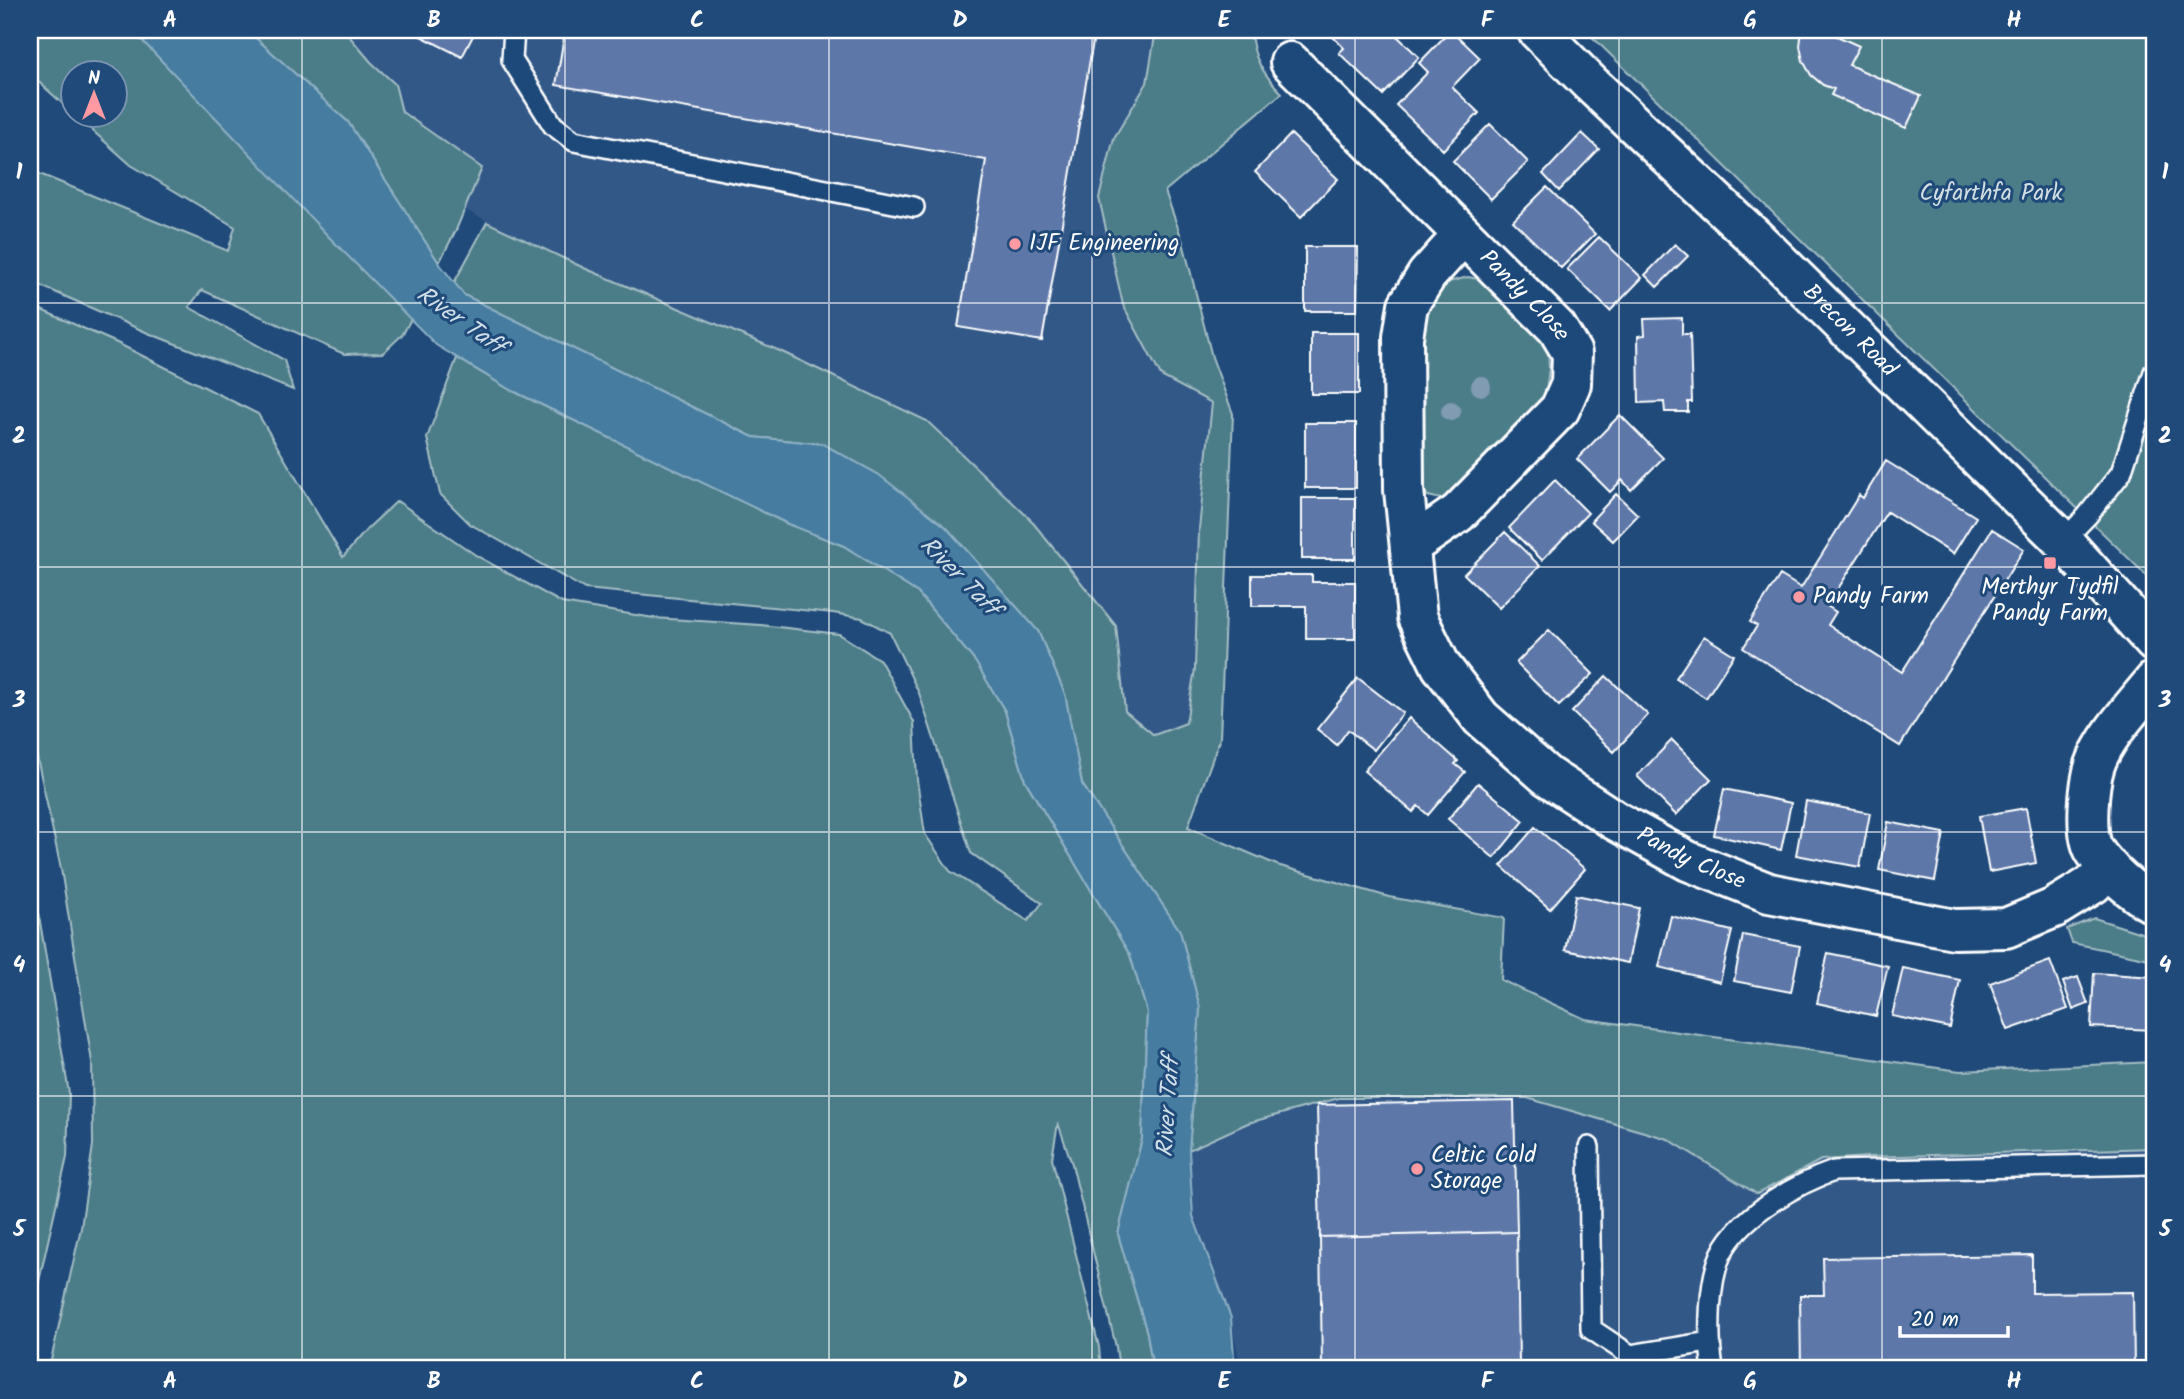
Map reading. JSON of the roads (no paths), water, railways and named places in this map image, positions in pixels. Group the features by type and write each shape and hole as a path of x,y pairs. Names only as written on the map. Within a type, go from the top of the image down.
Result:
{"street":[{"name":"Brecon Road","path":"1537,30 1601,94 1753,236 2063,541 2154,642"},
{"name":"Pandy Close","path":"1290,62 1557,328 1572,353 1571,384 1560,410 1458,513 1410,546"},
{"name":"Pandy Close","path":"1463,235 1427,275 1408,306 1403,337 1404,490 1417,617 1441,666 1481,718 1547,776 1616,821 1688,861 1769,893 1954,929 2006,928 2054,908 2093,884 2109,868"},
{"path":"2154,681 2117,727 2095,763 2088,803 2093,848 2109,868 2143,898 2154,904"}],"lane":[{"path":"514,30 512,60 554,125 574,141 914,208"},
{"path":"2063,541 2121,473 2154,372"},
{"path":"1589,1146 1591,1329 1630,1362 1709,1342"},
{"path":"1713,1369 1709,1342 1713,1289 1724,1248 1748,1222 1806,1181 1834,1171 2154,1164"}],"water":[{"name":"River Taff","path":"121,30 247,30 348,122 439,263 464,295 753,437 823,444 878,474 946,527 1038,631 1065,694 1082,784 1180,931 1200,1008 1189,1150 1193,1216 1231,1318 1235,1369 1153,1369 1147,1333 1118,1234 1142,1139 1147,1012 1130,955 1025,780 1005,711 975,661 918,593 844,546 788,524 509,389 436,345 139,37"}],"place":[{"name":"IJF Engineering","path":"1015,244"},
{"name":"Merthyr Tydfil Pandy Farm","path":"2050,563"},
{"name":"Pandy Farm","path":"1799,597"},
{"name":"Celtic Cold Storage","path":"1417,1169"}],"park label":[{"name":"Cyfarthfa Park","path":"1991,194"}]}
